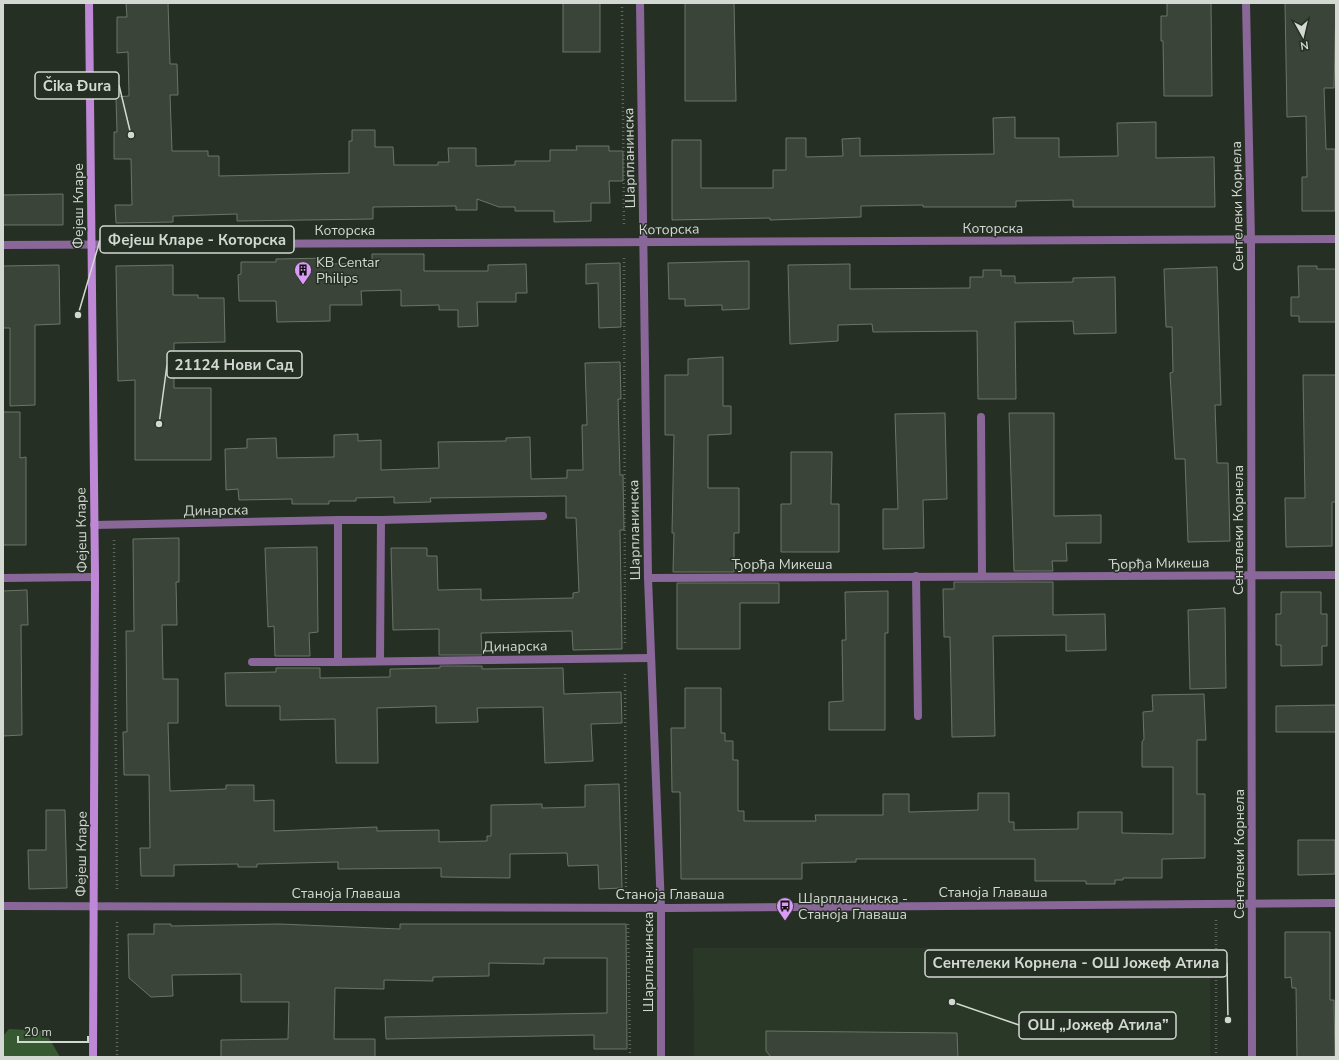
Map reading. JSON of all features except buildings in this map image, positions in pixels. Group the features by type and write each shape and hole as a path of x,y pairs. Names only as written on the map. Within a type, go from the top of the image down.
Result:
{"street":[{"name":"Фејеш Кларе","path":"89,3 95,578 93,1057"},
{"name":"Шарпланинска","path":"640,3 648,578 661,908 661,1057"},
{"name":"Сентелеки Корнела","path":"1246,3 1251,239 1252,1057"},
{"name":"Которска","path":"3,245 1336,239"},
{"path":"981,417 982,576"},
{"name":"Динарска","path":"94,525 543,516"},
{"path":"338,520 338,662"},
{"path":"380,661 381,520"},
{"name":"Ђорђа Микеша","path":"648,578 982,576 1039,578 1336,575"},
{"path":"916,576 918,716"},
{"path":"3,578 95,578"},
{"name":"Динарска","path":"252,662 625,657 650,658"},
{"name":"Станоја Главаша","path":"3,906 626,906 661,908 1216,903 1336,904"}],"path":[{"path":"622,3 626,906 630,981 630,1057"},
{"path":"114,525 117,1057"},
{"path":"1216,903 1216,1057"}],"shaded area":[{"path":"693,948 1210,948 1210,1057 694,1057"}],"green space":[{"path":"9,1029 45,1031 60,1057 3,1057 3,1036"}],"place":[{"name":"Čika Đura","path":"131,135"},
{"name":"KB Centar Philips","path":"303,285"},
{"name":"Фејеш Кларе - Которска","path":"78,315"},
{"name":"21124 Нови Сад","path":"159,424"},
{"name":"Шарпланинска - Станоја Главаша","path":"785,921"},
{"name":"ОШ „Јожеф Атила”","path":"952,1002"},
{"name":"Сентелеки Корнела - ОШ Јожеф Атила","path":"1228,1020"}]}
